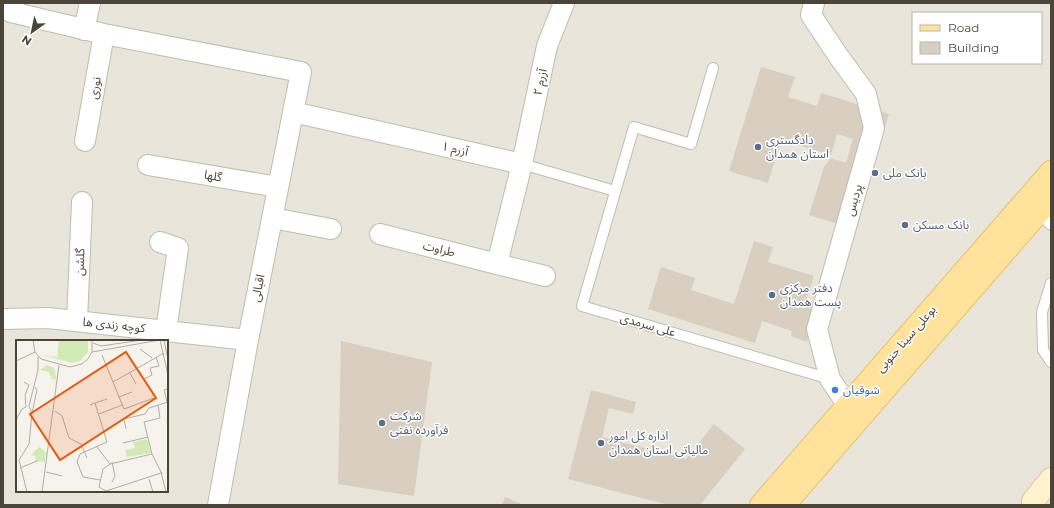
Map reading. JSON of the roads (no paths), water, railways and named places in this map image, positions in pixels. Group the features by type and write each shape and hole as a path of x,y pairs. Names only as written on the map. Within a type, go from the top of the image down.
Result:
{"main road":[{"name":"بوعلی سینا جنوبی","path":"761,505 1051,172"},
{"name":"بوعلی سینا جنوبی","path":"784,505 1047,212"}],"street":[{"path":"14,3 11,12 104,34"},
{"path":"84,30 90,3"},
{"name":"آزرم ۲","path":"522,164 548,46 564,3"},
{"name":"پردیس","path":"814,3 811,15 866,94 874,128 817,329 830,379 848,406"},
{"name":"اقبالی","path":"104,34 301,72 248,340 218,505"},
{"name":"نوری","path":"85,141 104,34"},
{"name":"آزرم ۱","path":"293,112 522,164"},
{"path":"497,264 522,164"},
{"name":"گلها","path":"148,165 278,187"},
{"name":"گلشن","path":"77,321 82,202"},
{"path":"272,218 331,229"},
{"name":"طراوت","path":"380,234 545,276"},
{"path":"160,242 178,248 166,331"},
{"name":"کوچه زندی ها","path":"3,319 48,318 248,340"},
{"path":"1032,504 1051,479"}],"lane":[{"path":"615,191 634,127 691,144 713,68"},
{"name":"آزرم ۱","path":"522,164 615,191"},
{"name":"علی سرمدی","path":"615,191 582,306 830,379"},
{"path":"1051,283 1042,312 1043,350 1051,362"}],"place":[{"name":"دادگستری استان همدان","path":"758,147"},
{"name":"بانک ملی","path":"875,173"},
{"name":"بانک مسکن","path":"905,225"},
{"name":"دفتر مرکزی پست همدان","path":"772,295"},
{"name":"شوقیان","path":"835,390"},
{"name":"شرکت فرآورده نفتی","path":"382,423"},
{"name":"اداره کل امور مالیاتی استان همدان","path":"601,443"}]}
